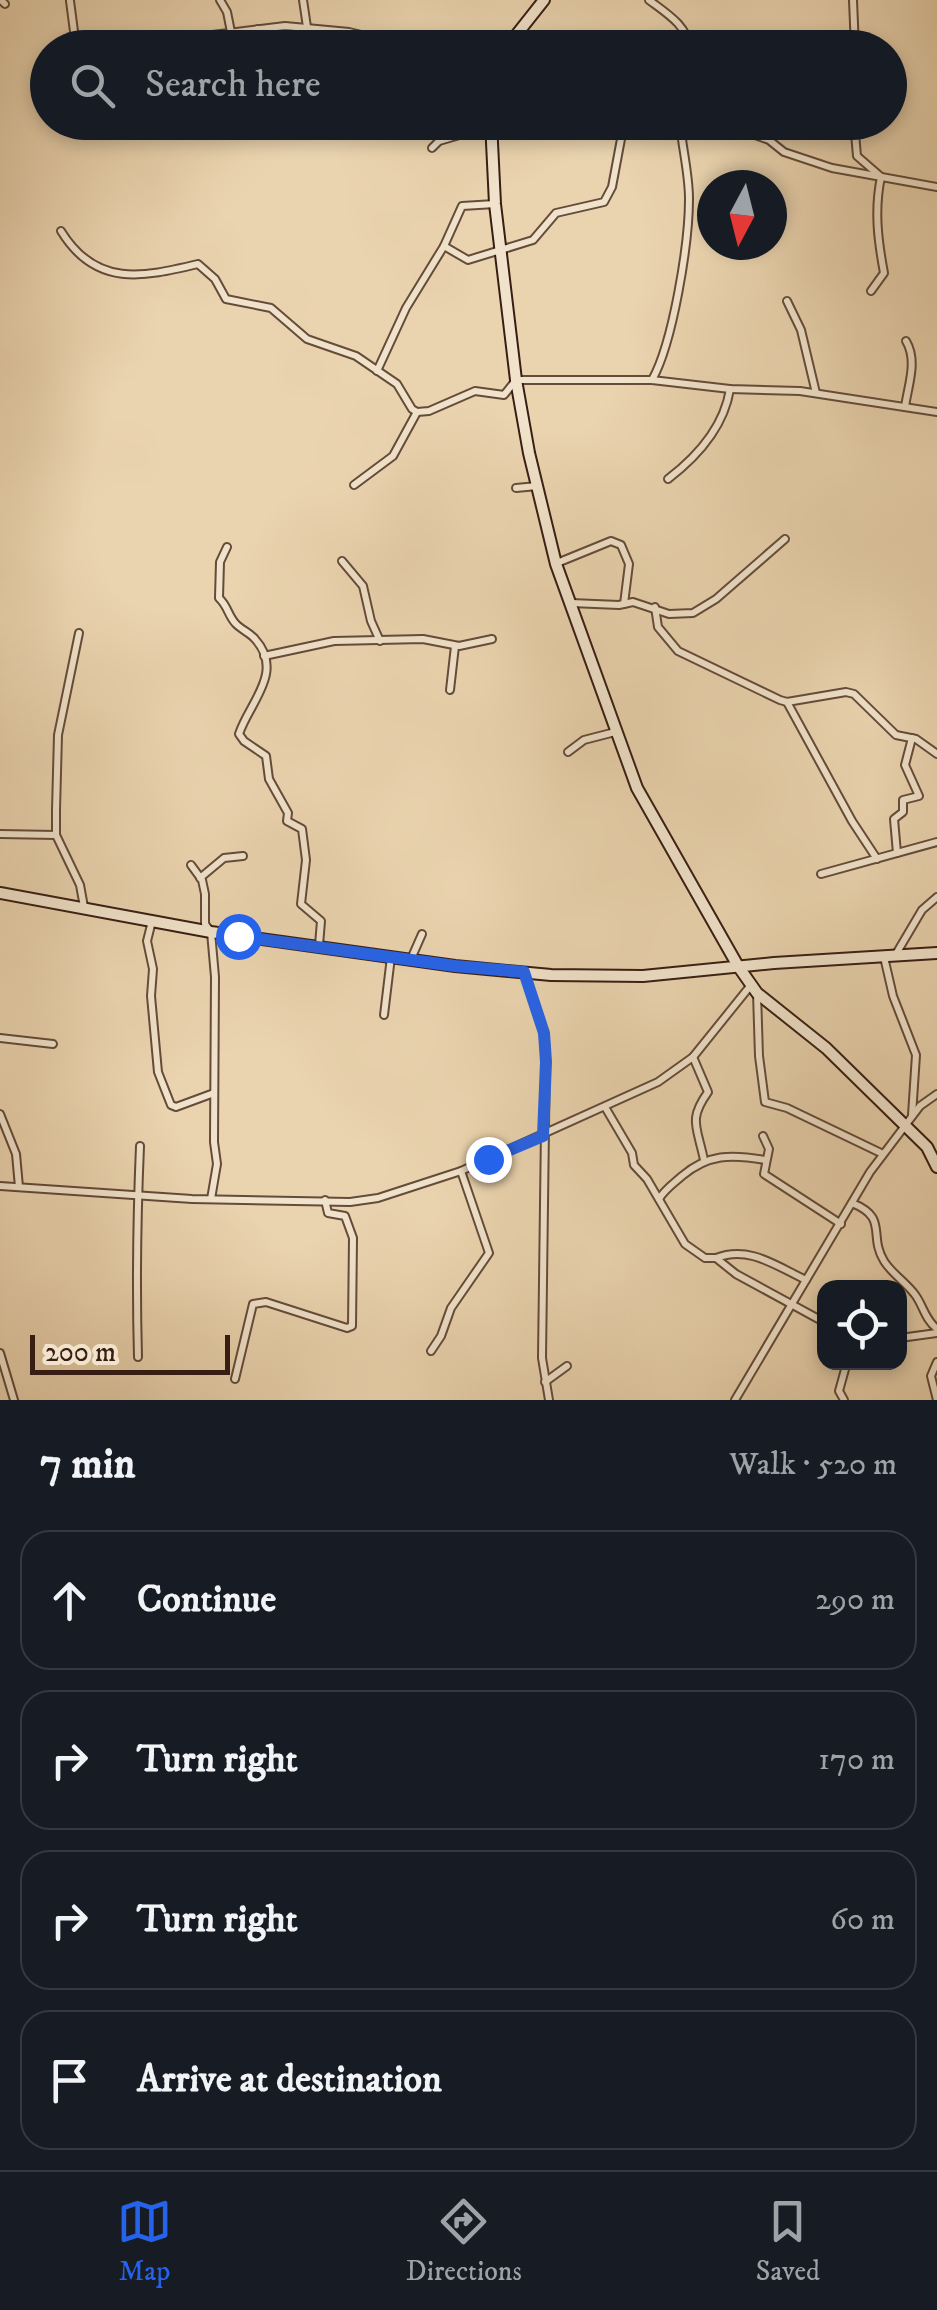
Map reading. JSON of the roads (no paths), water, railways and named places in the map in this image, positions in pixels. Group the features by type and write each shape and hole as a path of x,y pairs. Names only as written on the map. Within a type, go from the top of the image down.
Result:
{"street":[{"path":"220,0 232,30"},
{"path":"303,0 307,28"},
{"path":"520,30 544,0"},
{"path":"649,0 683,30"},
{"path":"853,0 854,30"},
{"path":"70,1 74,30"},
{"path":"245,30 328,30"},
{"path":"432,148 442,140"},
{"path":"492,140 495,204 516,380 537,486 556,564 637,788 754,988 908,1123 932,1147 937,1168"},
{"path":"444,246 468,260 484,252 500,252 534,240 556,213 604,202 612,187 620,140"},
{"path":"652,380 678,288 687,229 687,174 682,140"},
{"path":"768,140 784,152 832,168 937,188"},
{"path":"855,140 856,156 880,177"},
{"path":"872,291 884,274 878,240 880,177"},
{"path":"377,372 406,308 444,246 462,206 495,204"},
{"path":"61,231 100,271 143,276 198,264 216,279 226,299 270,308 307,338 356,356 397,384 418,412 474,391 504,395 516,380"},
{"path":"787,301 801,330 816,393"},
{"path":"905,407 912,370 912,353 906,341"},
{"path":"516,380 652,380 816,393 937,412"},
{"path":"668,479 700,452 727,406 730,389"},
{"path":"354,485 393,456 418,412"},
{"path":"516,488 537,486"},
{"path":"570,602 633,602 675,615 700,609 765,560 785,539"},
{"path":"556,564 611,541 622,544 629,564 624,604"},
{"path":"228,547 220,562 220,598 236,624 256,640 264,656 266,680 240,734 244,742 266,756 269,779 276,786 276,798 288,813 287,821 302,829 306,860 301,904 320,920 319,946"},
{"path":"342,562 363,586 371,622 381,642"},
{"path":"655,607 658,628 678,651 787,702 854,694 896,734 912,738 937,754"},
{"path":"79,633 58,734 56,835 80,885 84,907"},
{"path":"264,656 334,641 433,640 455,646 492,640"},
{"path":"450,690 455,646"},
{"path":"787,702 852,822 877,858"},
{"path":"568,752 584,740 615,732"},
{"path":"897,853 894,819 902,812 903,800 919,796 905,765 912,738"},
{"path":"0,834 56,835"},
{"path":"821,874 937,842"},
{"path":"200,878 224,858 243,856"},
{"path":"191,865 205,894 205,924 211,932 215,977 216,1164 211,1199"},
{"path":"0,893 211,932 524,972 643,976 937,953"},
{"path":"908,1123 916,1055 893,996 889,956 922,910 937,897"},
{"path":"152,920 147,941 153,969 158,1072 176,1108 214,1093"},
{"path":"411,960 422,934"},
{"path":"384,1015 391,956"},
{"path":"0,1186 211,1199 378,1198 461,1170 658,1082 693,1057 774,963"},
{"path":"524,972 544,1033 546,1062 542,1358 549,1400"},
{"path":"754,988 765,1102 787,1108 883,1154"},
{"path":"0,1038 54,1044"},
{"path":"693,1057 708,1092 695,1109 694,1117 704,1160"},
{"path":"735,1400 883,1154 920,1106 937,1094"},
{"path":"605,1106 632,1153 634,1166 647,1179 685,1244 704,1258 732,1252 754,1254 806,1280"},
{"path":"0,1114 16,1154 19,1187"},
{"path":"763,1136 769,1149 764,1174 841,1224"},
{"path":"138,1358 135,1330 140,1235 136,1222 140,1146"},
{"path":"659,1201 690,1167 704,1160 742,1155 765,1160"},
{"path":"431,1351 450,1308 489,1253 461,1170"},
{"path":"235,1379 254,1304 266,1302 348,1328 352,1326 354,1238 346,1216 328,1214 325,1200"},
{"path":"852,1203 868,1210 877,1225 878,1249 884,1262 920,1300 927,1320 937,1331"},
{"path":"716,1258 736,1274 817,1318"},
{"path":"907,1337 937,1331"},
{"path":"0,1353 14,1400"},
{"path":"936,1400 931,1376 937,1362"},
{"path":"546,1382 567,1366"},
{"path":"844,1400 839,1391 845,1370"}]}
